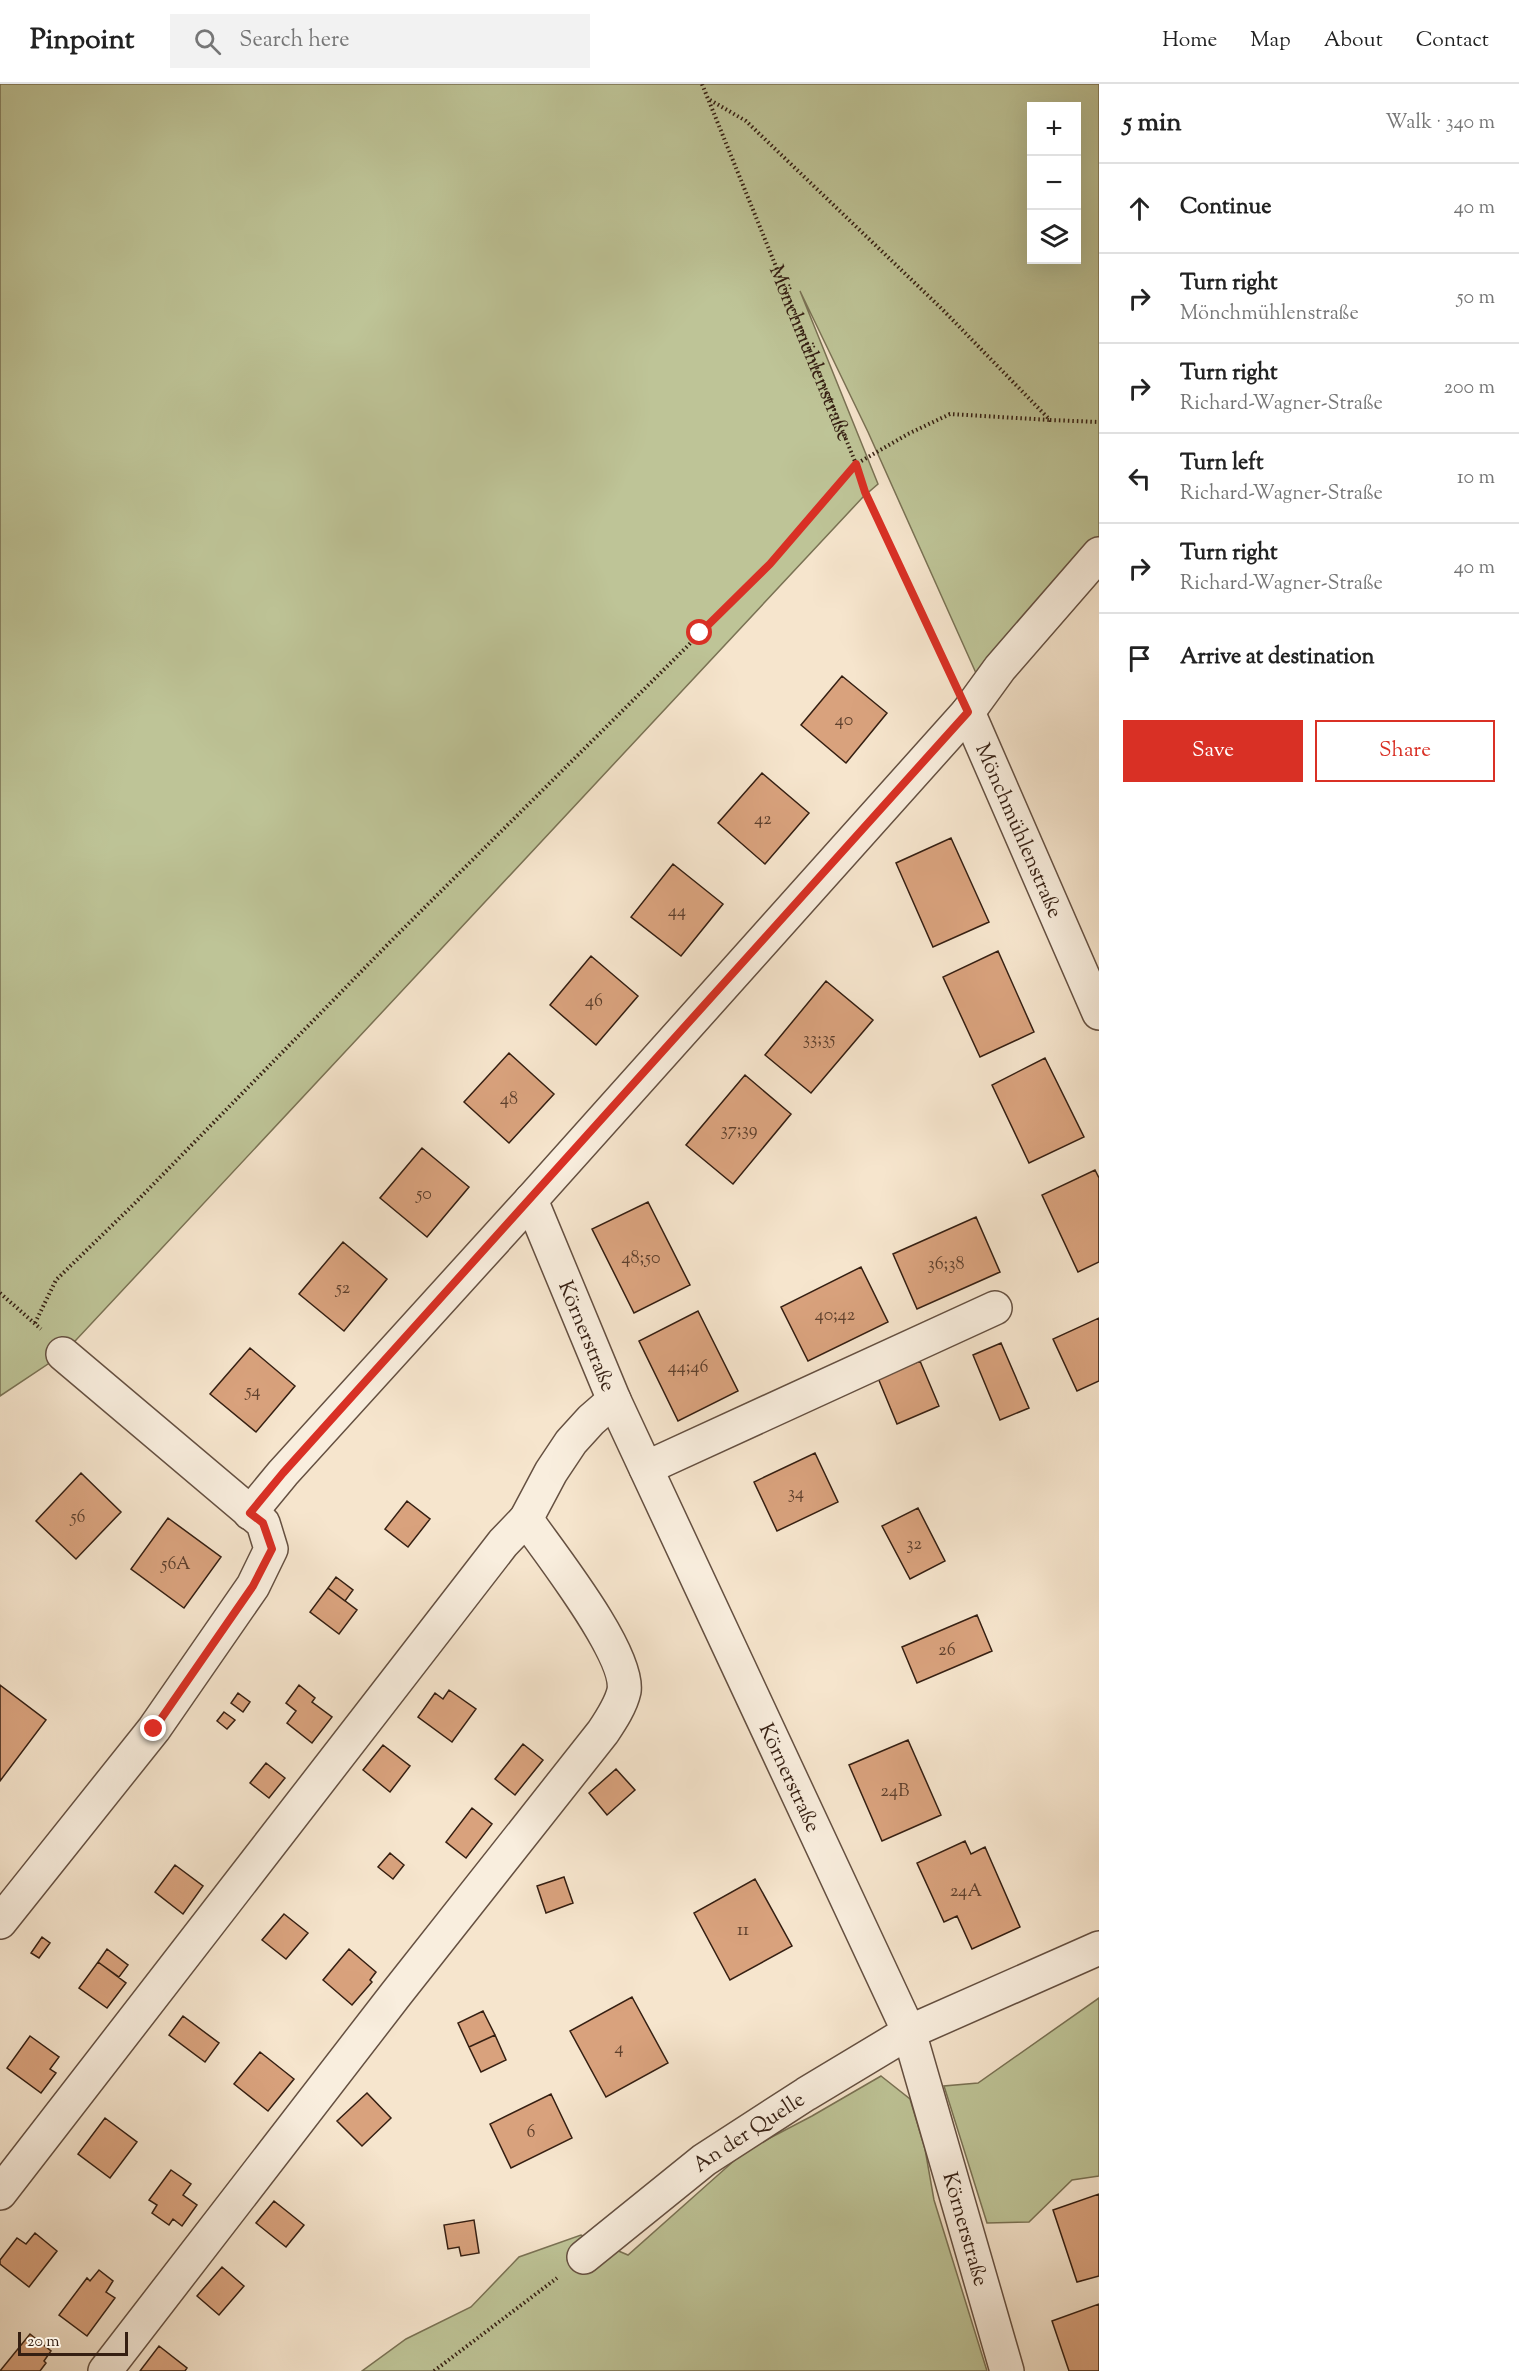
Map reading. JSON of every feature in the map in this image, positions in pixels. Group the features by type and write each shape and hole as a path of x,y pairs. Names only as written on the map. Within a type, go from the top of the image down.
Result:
{"street":[{"path":"250,1513 283,1473 968,712 1000,668 1099,554"},
{"name":"Mönchmühlenstraße","path":"968,712 1099,1012"},
{"name":"Körnerstraße","path":"531,1200 614,1400 909,2032 1006,2371"},
{"path":"646,1468 995,1308"},
{"path":"0,1922 154,1729 253,1586 272,1549 263,1523 63,1354"},
{"path":"0,2193 503,1544 526,1519 551,1472 571,1442 614,1400"},
{"path":"105,2371 614,1715 624,1690 622,1670 609,1640 526,1519"},
{"name":"An der Quelle","path":"584,2258 704,2160 806,2094 909,2032 1099,1948"}],"path":[{"name":"Mönchmühlenstraße","path":"702,84 856,464 865,492 968,712"},
{"path":"709,99 746,121 933,301 1050,420"},
{"path":"35,1323 56,1280 134,1204 396,936 770,564 856,464 908,434 950,414 1099,422"},
{"path":"0,1293 35,1323 63,1354"},
{"path":"434,2371 584,2258"}],"green space":[{"path":"0,84 1099,84 1099,554 980,682 868,432 800,291 878,484 863,497 63,1354 0,1396"},
{"path":"1099,1998 1099,2176 1072,2180 1029,2222 987,2223 944,2086 978,2083"},
{"path":"881,2076 910,2099 925,2149 934,2200 987,2371 362,2371 406,2339 471,2307 519,2257 581,2235 628,2255 745,2151"}],"building":[{"path":"842,676 887,713 846,763 801,725"},
{"path":"762,773 809,813 765,864 718,823"},
{"path":"951,838 989,922 933,947 896,863"},
{"path":"673,864 723,904 681,956 631,917"},
{"path":"998,951 1034,1032 980,1057 943,977"},
{"path":"591,956 638,996 596,1045 550,1005"},
{"path":"826,981 873,1020 811,1093 765,1055"},
{"path":"509,1053 554,1094 509,1143 464,1102"},
{"path":"1045,1058 1084,1137 1029,1163 992,1085"},
{"path":"745,1075 791,1114 733,1184 686,1145"},
{"path":"422,1148 469,1187 427,1237 380,1198"},
{"path":"1095,1170 1099,1178 1099,1262 1078,1272 1042,1195"},
{"path":"648,1202 690,1285 634,1313 592,1229"},
{"path":"976,1217 1000,1272 917,1309 893,1254"},
{"path":"343,1242 387,1279 344,1331 299,1294"},
{"path":"861,1267 888,1322 808,1361 781,1307"},
{"path":"698,1311 738,1391 678,1421 639,1341"},
{"path":"1099,1318 1099,1381 1077,1391 1053,1339"},
{"path":"1001,1343 1029,1408 1000,1420 973,1355"},
{"path":"250,1348 295,1386 256,1432 210,1394"},
{"path":"920,1361 939,1406 897,1424 878,1378"},
{"path":"815,1453 838,1502 777,1531 754,1482"},
{"path":"81,1473 121,1512 76,1559 36,1521"},
{"path":"407,1501 430,1519 408,1547 385,1529"},
{"path":"918,1508 945,1561 910,1579 882,1526"},
{"path":"168,1518 221,1557 184,1608 131,1569"},
{"path":"336,1577 353,1590 345,1601 328,1588"},
{"path":"328,1588 357,1610 339,1634 310,1612"},
{"path":"977,1615 992,1651 917,1683 902,1647"},
{"path":"0,1685 46,1720 0,1781"},
{"path":"299,1685 315,1698 312,1702 332,1717 312,1743 287,1723 296,1711 286,1703"},
{"path":"449,1690 476,1709 452,1742 418,1717 435,1693 443,1699"},
{"path":"238,1693 250,1702 243,1712 231,1703"},
{"path":"224,1712 235,1720 227,1729 217,1721"},
{"path":"908,1740 941,1815 882,1841 849,1765"},
{"path":"523,1744 543,1760 515,1795 495,1779"},
{"path":"383,1745 410,1766 390,1792 363,1770"},
{"path":"266,1763 285,1778 269,1798 250,1783"},
{"path":"616,1769 635,1790 607,1815 589,1793"},
{"path":"472,1808 492,1824 466,1858 446,1842"},
{"path":"965,1841 971,1854 985,1847 1020,1927 972,1949 957,1916 944,1922 917,1863"},
{"path":"390,1853 404,1865 393,1879 378,1867"},
{"path":"175,1865 203,1886 183,1914 155,1892"},
{"path":"564,1877 573,1903 546,1913 537,1886"},
{"path":"755,1879 792,1946 730,1980 694,1913"},
{"path":"284,1914 308,1933 286,1959 262,1940"},
{"path":"42,1937 50,1943 39,1958 31,1953"},
{"path":"107,1949 128,1965 119,1977 98,1962"},
{"path":"349,1949 376,1972 370,1980 372,1982 352,2005 323,1980"},
{"path":"98,1962 126,1983 107,2008 79,1988"},
{"path":"632,1997 668,2063 606,2097 570,2031"},
{"path":"483,2011 495,2035 469,2047 458,2023"},
{"path":"183,2016 219,2043 205,2062 169,2035"},
{"path":"495,2035 506,2060 481,2072 469,2047"},
{"path":"30,2036 59,2057 50,2069 56,2073 41,2093 7,2068"},
{"path":"260,2052 294,2079 268,2111 234,2084"},
{"path":"367,2093 391,2118 362,2146 337,2121"},
{"path":"551,2094 572,2138 511,2168 490,2124"},
{"path":"105,2118 137,2142 110,2178 78,2154"},
{"path":"171,2170 191,2184 183,2195 197,2205 182,2226 173,2219 169,2225 152,2213 157,2205 149,2200"},
{"path":"1099,2194 1099,2276 1077,2282 1053,2210"},
{"path":"274,2201 304,2225 286,2247 256,2223"},
{"path":"474,2220 479,2253 461,2256 459,2247 448,2249 444,2225"},
{"path":"35,2233 57,2251 29,2287 0,2264 0,2260 17,2238 26,2244"},
{"path":"222,2267 244,2286 219,2315 197,2296"},
{"path":"99,2270 113,2281 106,2292 115,2298 87,2336 59,2315 87,2278 90,2281"},
{"path":"1099,2304 1099,2371 1069,2371 1052,2321"},
{"path":"30,2334 51,2351 40,2371 0,2371"},
{"path":"159,2346 187,2368 185,2371 140,2371"}],"route":[{"path":"154,1729 253,1586 272,1549 263,1523 250,1513 283,1473 968,712 865,492 856,464 770,564 700,633"}]}
